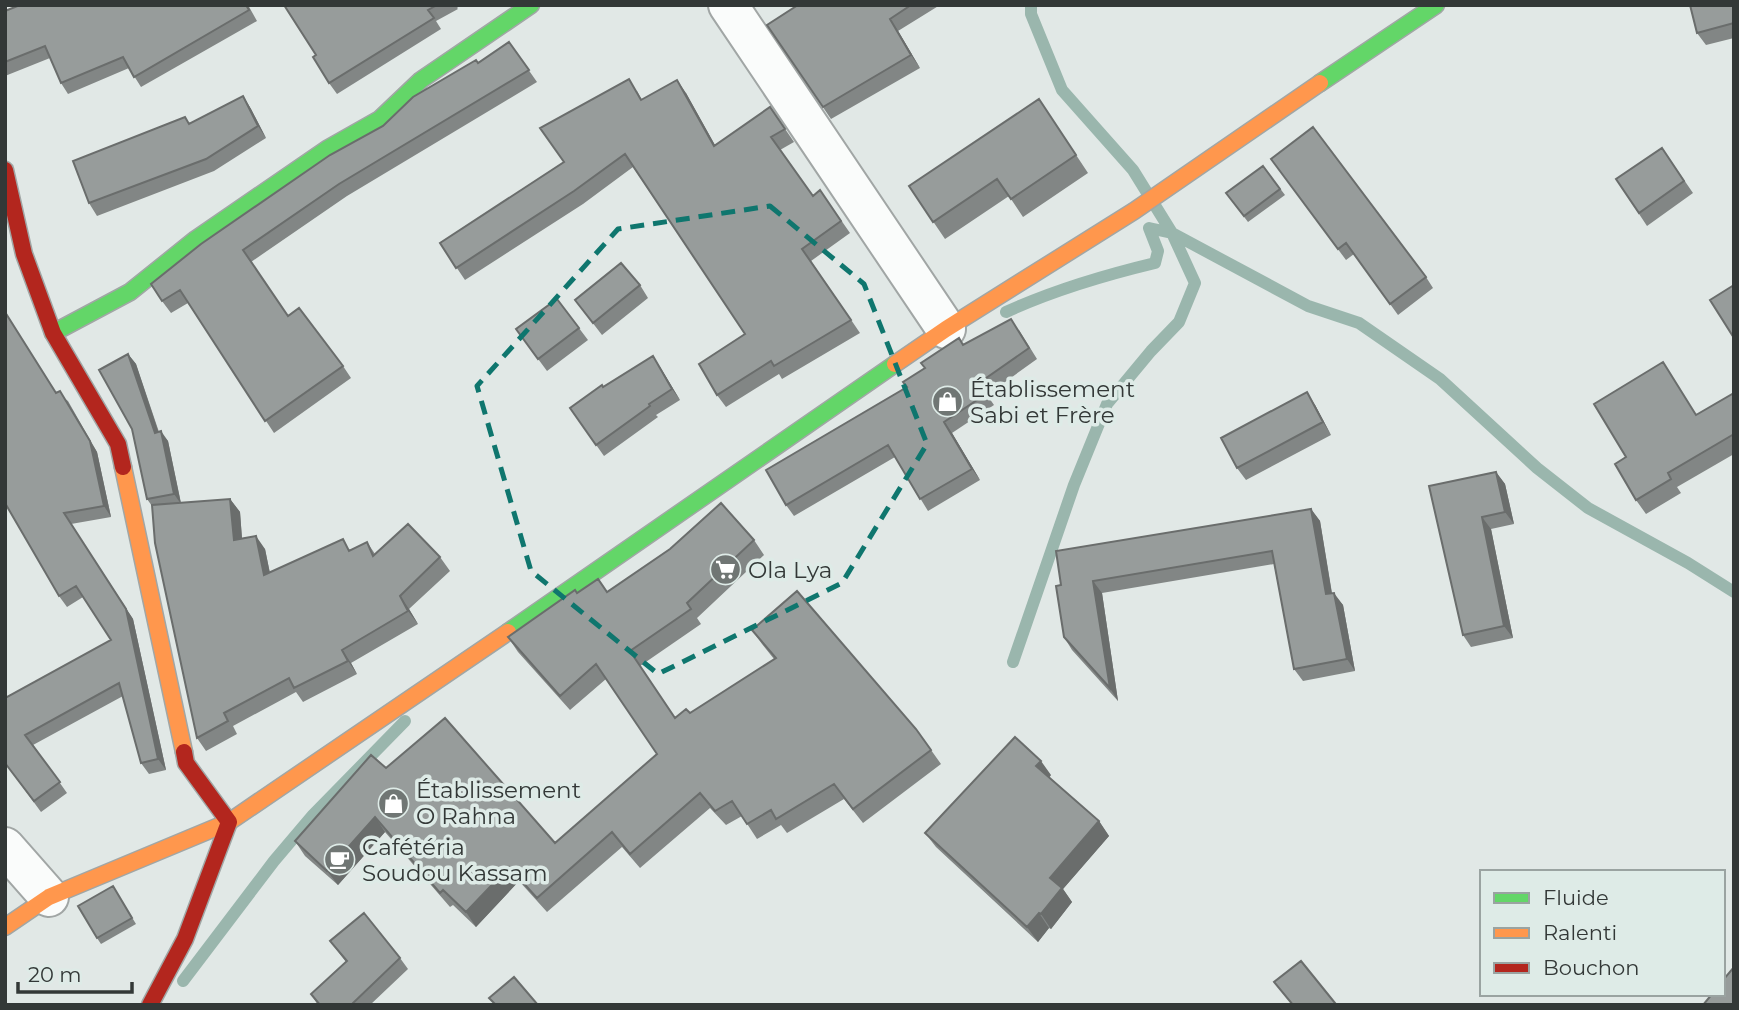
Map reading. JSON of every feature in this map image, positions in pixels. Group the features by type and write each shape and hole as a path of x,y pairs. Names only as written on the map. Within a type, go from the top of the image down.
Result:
{"street":[{"path":"53,333 130,292 196,239 327,149 380,118 421,80 531,5"},
{"path":"729,5 946,329"},
{"path":"5,927 49,897 229,822 309,770 946,329 1135,211 1436,5"},
{"path":"5,170 24,254 53,333 118,444 186,763 229,822"},
{"path":"149,1005 166,980 202,903 229,822"},
{"path":"5,847 49,897"}],"highlighted area":[{"path":"770,206 864,284 927,444 842,583 658,674 531,571 477,386 618,229"}],"building":[{"path":"20,5 246,5 249,10 134,77 123,57 61,83 45,46 5,62 5,11"},
{"path":"284,5 437,5 428,10 434,18 329,83 313,57 316,55"},
{"path":"798,5 911,5 890,19 911,55 823,107 767,25"},
{"path":"1690,5 1734,5 1734,23 1697,33"},
{"path":"509,42 529,70 339,184 243,250 288,316 299,308 343,366 265,421 180,290 162,301 151,284 201,244 330,155 383,126 413,97 476,60 478,63"},
{"path":"629,79 641,100 677,80 714,146 770,107 785,129 771,137 813,196 820,190 841,221 802,249 851,320 774,366 771,361 717,395 699,364 745,334 625,154 574,191 456,268 440,243 564,162 540,128"},
{"path":"243,96 258,126 206,159 89,203 73,161 185,117 189,124"},
{"path":"1039,99 1076,155 1011,199 997,179 933,222 909,186"},
{"path":"1313,127 1426,277 1390,304 1346,243 1338,249 1271,159"},
{"path":"1662,148 1684,181 1639,213 1616,179"},
{"path":"1263,166 1280,189 1244,216 1226,193"},
{"path":"621,263 640,285 593,323 575,300"},
{"path":"1734,285 1734,338 1710,300"},
{"path":"557,299 579,328 538,359 516,329"},
{"path":"5,312 56,393 60,391 90,441 104,506 64,513 126,609 158,759 141,763 119,683 25,735 60,782 34,801 5,763 5,698 111,640 76,586 59,596 5,503"},
{"path":"1011,319 1029,348 979,383 986,394 944,422 972,469 920,499 888,445 786,505 766,470 907,387 903,382 925,368 921,363 959,338 963,345"},
{"path":"128,354 155,433 161,431 174,494 147,499 132,429 99,370"},
{"path":"653,356 672,389 596,445 570,408 602,385 603,387"},
{"path":"1663,362 1696,415 1734,393 1734,434 1668,473 1671,479 1636,500 1615,464 1626,457 1594,404"},
{"path":"1307,392 1323,422 1237,468 1221,438"},
{"path":"1496,472 1505,512 1482,517 1504,626 1463,635 1429,486"},
{"path":"230,499 234,540 256,536 264,575 343,539 349,551 367,542 373,556 408,524 440,557 400,596 408,611 342,650 348,661 294,688 289,678 224,713 228,721 197,738 155,543 152,505"},
{"path":"721,503 754,540 687,603 691,609 630,651 675,718 686,709 690,713 776,658 752,630 797,591 931,750 853,809 834,784 776,819 771,810 747,824 732,801 715,811 700,793 630,854 612,832 537,898 509,867 466,912 443,890 440,893 375,817 327,871 295,841 371,755 386,768 445,718 555,843 657,754 596,664 560,696 508,637 575,590 577,593 598,579 607,592 670,549"},
{"path":"1311,509 1326,594 1334,593 1347,659 1294,669 1272,551 1093,581 1110,688 1064,637 1056,586 1061,585 1056,551"},
{"path":"1015,737 1041,761 1036,766 1099,821 1050,878 1062,888 1027,927 925,833"},
{"path":"113,886 132,918 97,938 78,906"},
{"path":"364,913 400,958 351,1005 320,1005 311,994 347,961 330,941"},
{"path":"1301,961 1335,1003 1333,1005 1293,1005 1274,982"},
{"path":"1734,967 1734,1005 1703,1005 1710,996 1725,996 1725,978"},
{"path":"514,977 538,1005 496,1005 489,998"}],"waterway":[{"path":"1013,662 1074,485 1107,404 1179,322 1195,283 1172,233 1133,170 1062,90 1031,14 1031,5"},
{"path":"1006,312 1080,284 1155,263 1158,251 1149,228 1172,233 1308,306 1359,323 1440,379 1537,468 1588,508 1688,563 1734,592"},
{"path":"183,981 274,861 313,815 405,721"}],"traffic: fast":[{"path":"53,333 130,292 196,239 327,149 380,119 421,80 531,5"},
{"path":"1320,83 1436,5"},
{"path":"508,632 895,364"}],"traffic: slow":[{"path":"895,364 1134,211 1320,83"},
{"path":"123,467 184,752"},
{"path":"5,927 49,897 229,822 508,632"}],"traffic: jam":[{"path":"5,170 24,254 53,333 118,444 123,467"},
{"path":"150,1005 185,939 229,822 186,763 184,752"}],"place":[{"name":"Établissement Sabi et Frère","path":"947,402"},
{"name":"Ola Lya","path":"725,570"},
{"name":"Établissement O Rahna","path":"393,803"},
{"name":"Cafétéria Soudou Kassam","path":"339,860"}]}
